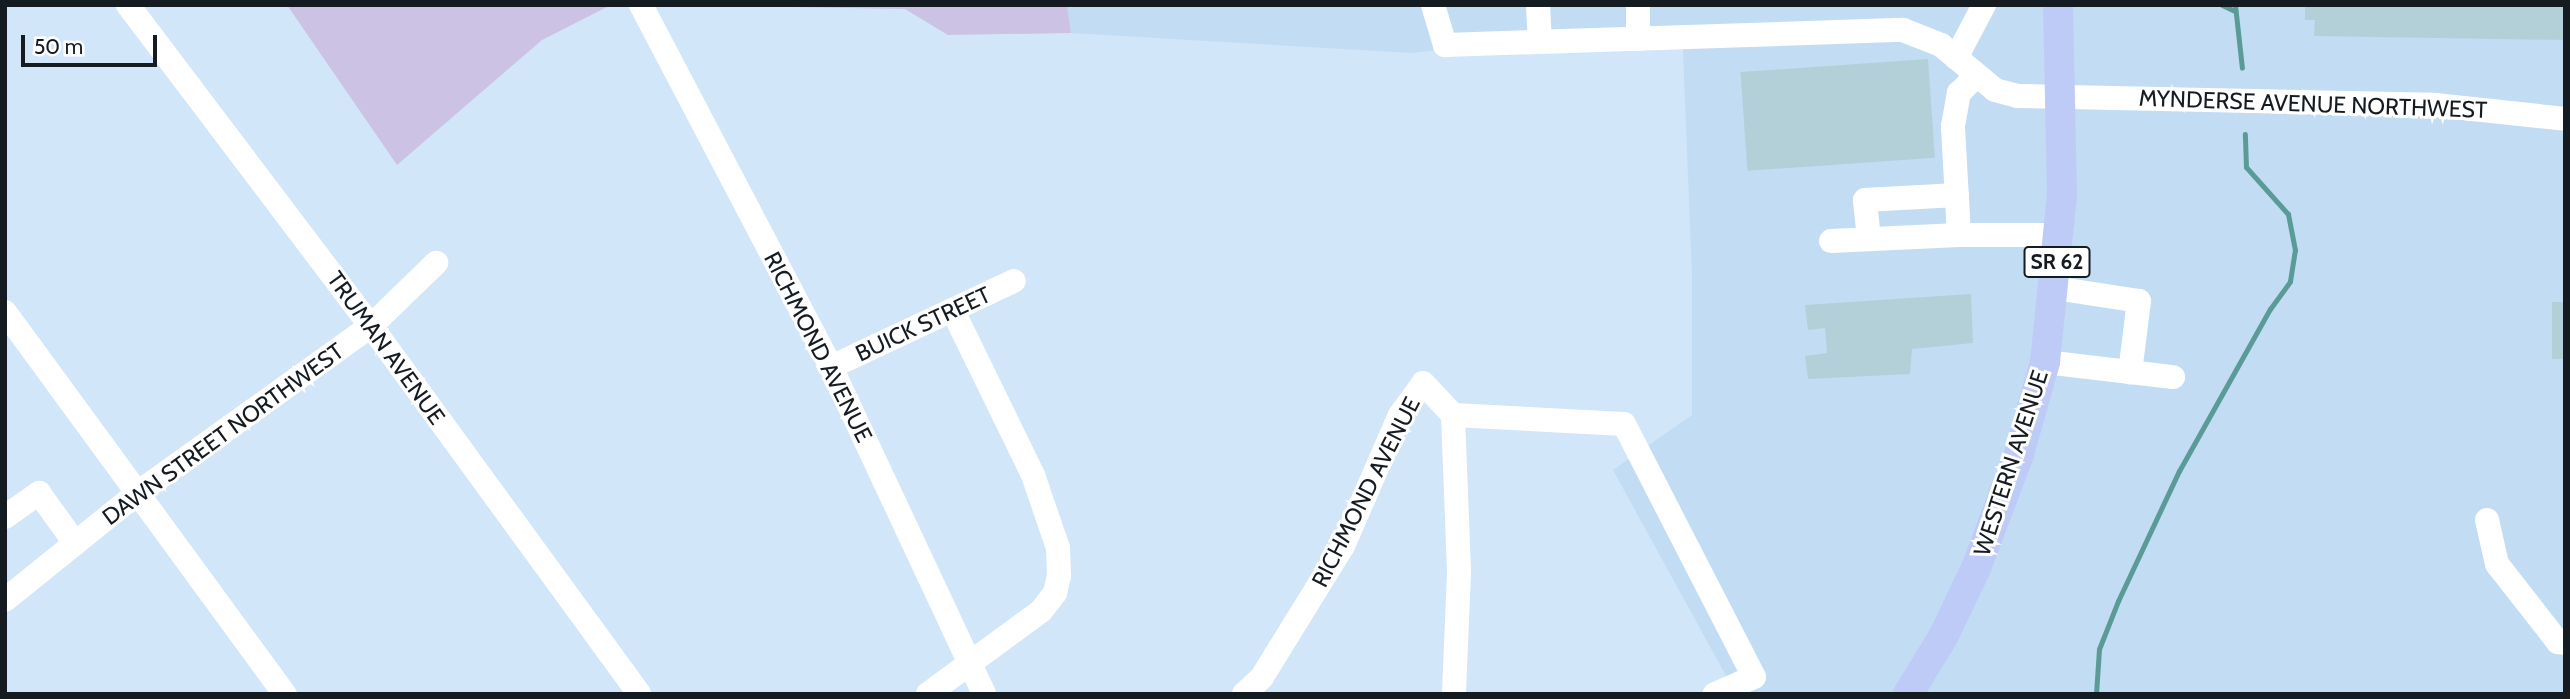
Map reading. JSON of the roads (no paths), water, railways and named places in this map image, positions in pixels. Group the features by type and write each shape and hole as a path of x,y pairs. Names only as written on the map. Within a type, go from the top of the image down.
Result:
{"main road":[{"name":"WESTERN AVENUE","path":"1908,694 1943,637 1998,512 2045,362 2059,235 2061,95 2058,5"}],"street":[{"name":"TRUMAN AVENUE","path":"128,5 371,326 639,694"},
{"name":"RICHMOND AVENUE","path":"640,5 831,367 968,666 984,694"},
{"name":"MYNDERSE AVENUE NORTHWEST","path":"1433,5 1444,45 1903,30 1941,45 1975,77 1995,90 2017,96 2435,105 2565,119"},
{"path":"1538,5 1540,41"},
{"path":"1637,5 1638,40"},
{"path":"1956,58 1984,5"},
{"path":"1959,235 1953,126 1959,93 1975,77"},
{"path":"1868,239 1865,200 1958,195"},
{"path":"1830,241 1959,235 2059,235"},
{"name":"DAWN STREET NORTHWEST","path":"5,600 139,492 371,326 436,263"},
{"name":"BUICK STREET","path":"831,367 1014,281"},
{"path":"2055,288 2139,300 2130,372"},
{"path":"928,694 1041,611 1055,593 1059,576 1058,548 1033,475 953,311"},
{"path":"5,312 285,694"},
{"path":"2045,362 2173,377"},
{"name":"RICHMOND AVENUE","path":"1244,694 1262,677 1343,546 1401,415 1423,383 1453,415 1459,573 1454,694"},
{"path":"1453,415 1624,424 1754,677 1715,694"},
{"path":"5,517 39,493 75,543"},
{"path":"2487,520 2497,564 2558,642 2565,643"}],"waterway":[{"path":"2222,5 2235,11"},
{"path":"2235,5 2242,68"},
{"path":"2096,694 2099,649 2118,601 2179,471 2270,309 2290,281 2295,250 2288,214 2246,167 2245,134"}]}
